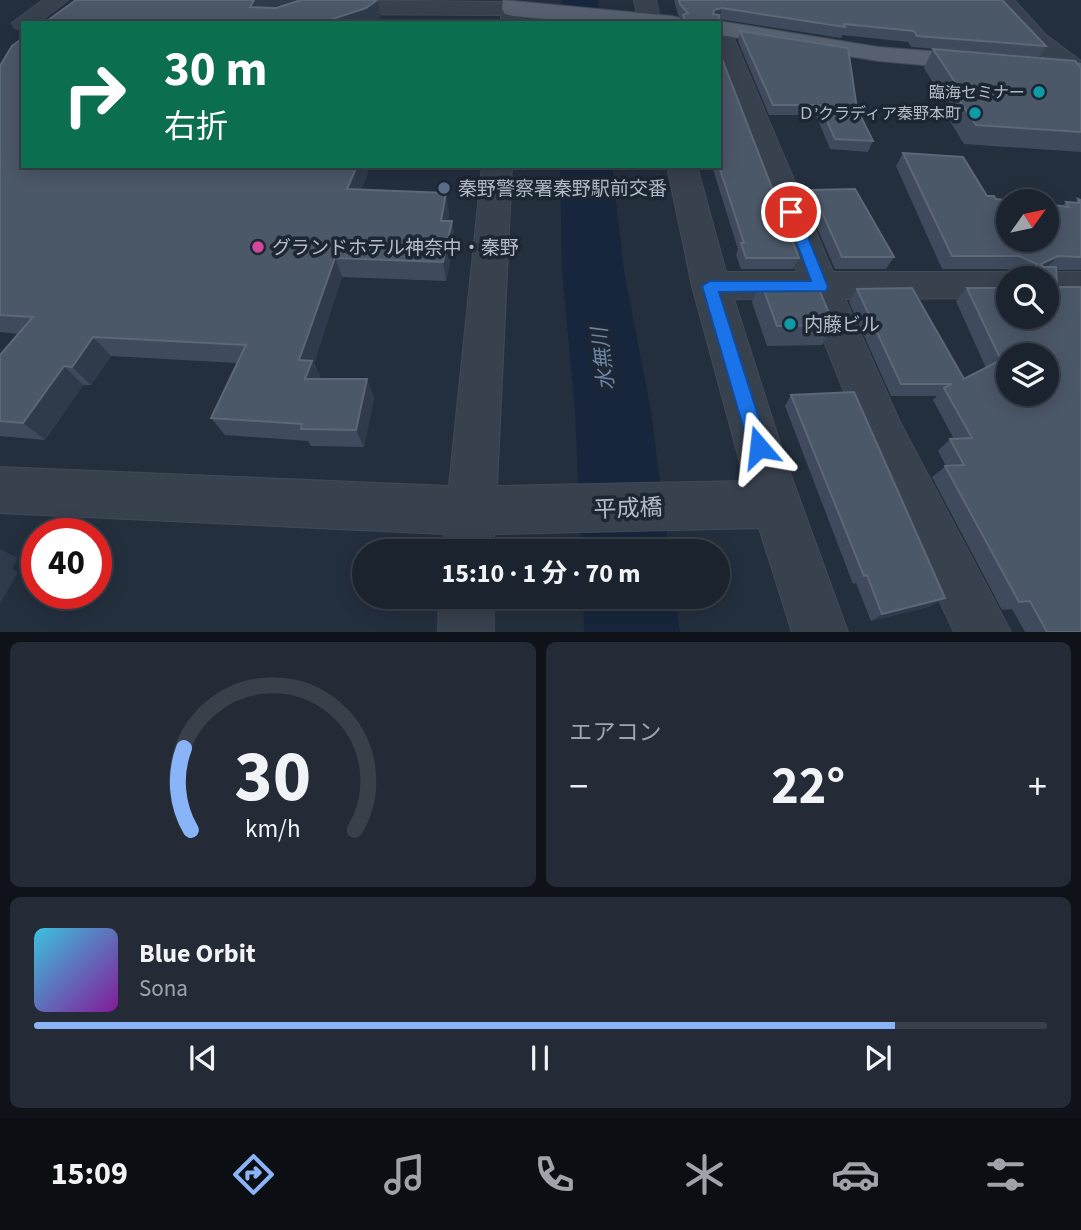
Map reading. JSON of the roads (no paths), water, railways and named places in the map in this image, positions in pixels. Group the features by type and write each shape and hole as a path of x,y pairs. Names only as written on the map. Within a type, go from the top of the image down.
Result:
{"main road":[{"path":"518,11 651,17"},
{"path":"721,23 878,54 1080,71"}],"street":[{"path":"24,21 57,0"},
{"path":"1002,0 1038,40 1080,71"},
{"path":"304,21 307,16 331,15 360,7 518,11"},
{"path":"271,21 290,10 331,15"},
{"path":"721,30 821,287 882,432 983,632"},
{"path":"469,531 497,168"},
{"path":"682,168 755,505 820,632"},
{"path":"710,286 996,285"},
{"name":"平成橋","path":"0,490 469,531 522,510 755,505"},
{"path":"466,609 466,632"}],"waterway":[{"name":"水無川","path":"580,0 580,21"},
{"name":"水無川","path":"586,168 593,271 613,411 624,539"},
{"name":"水無川","path":"630,609 632,632"}],"place":[{"name":"臨海セミナー","path":"1039,92"},
{"name":"Ｄ’クラディア秦野本町","path":"975,113"},
{"name":"秦野警察署秦野駅前交番","path":"444,188"},
{"name":"グランドホテル神奈中・秦野","path":"258,247"},
{"name":"内藤ビル","path":"790,324"}]}
